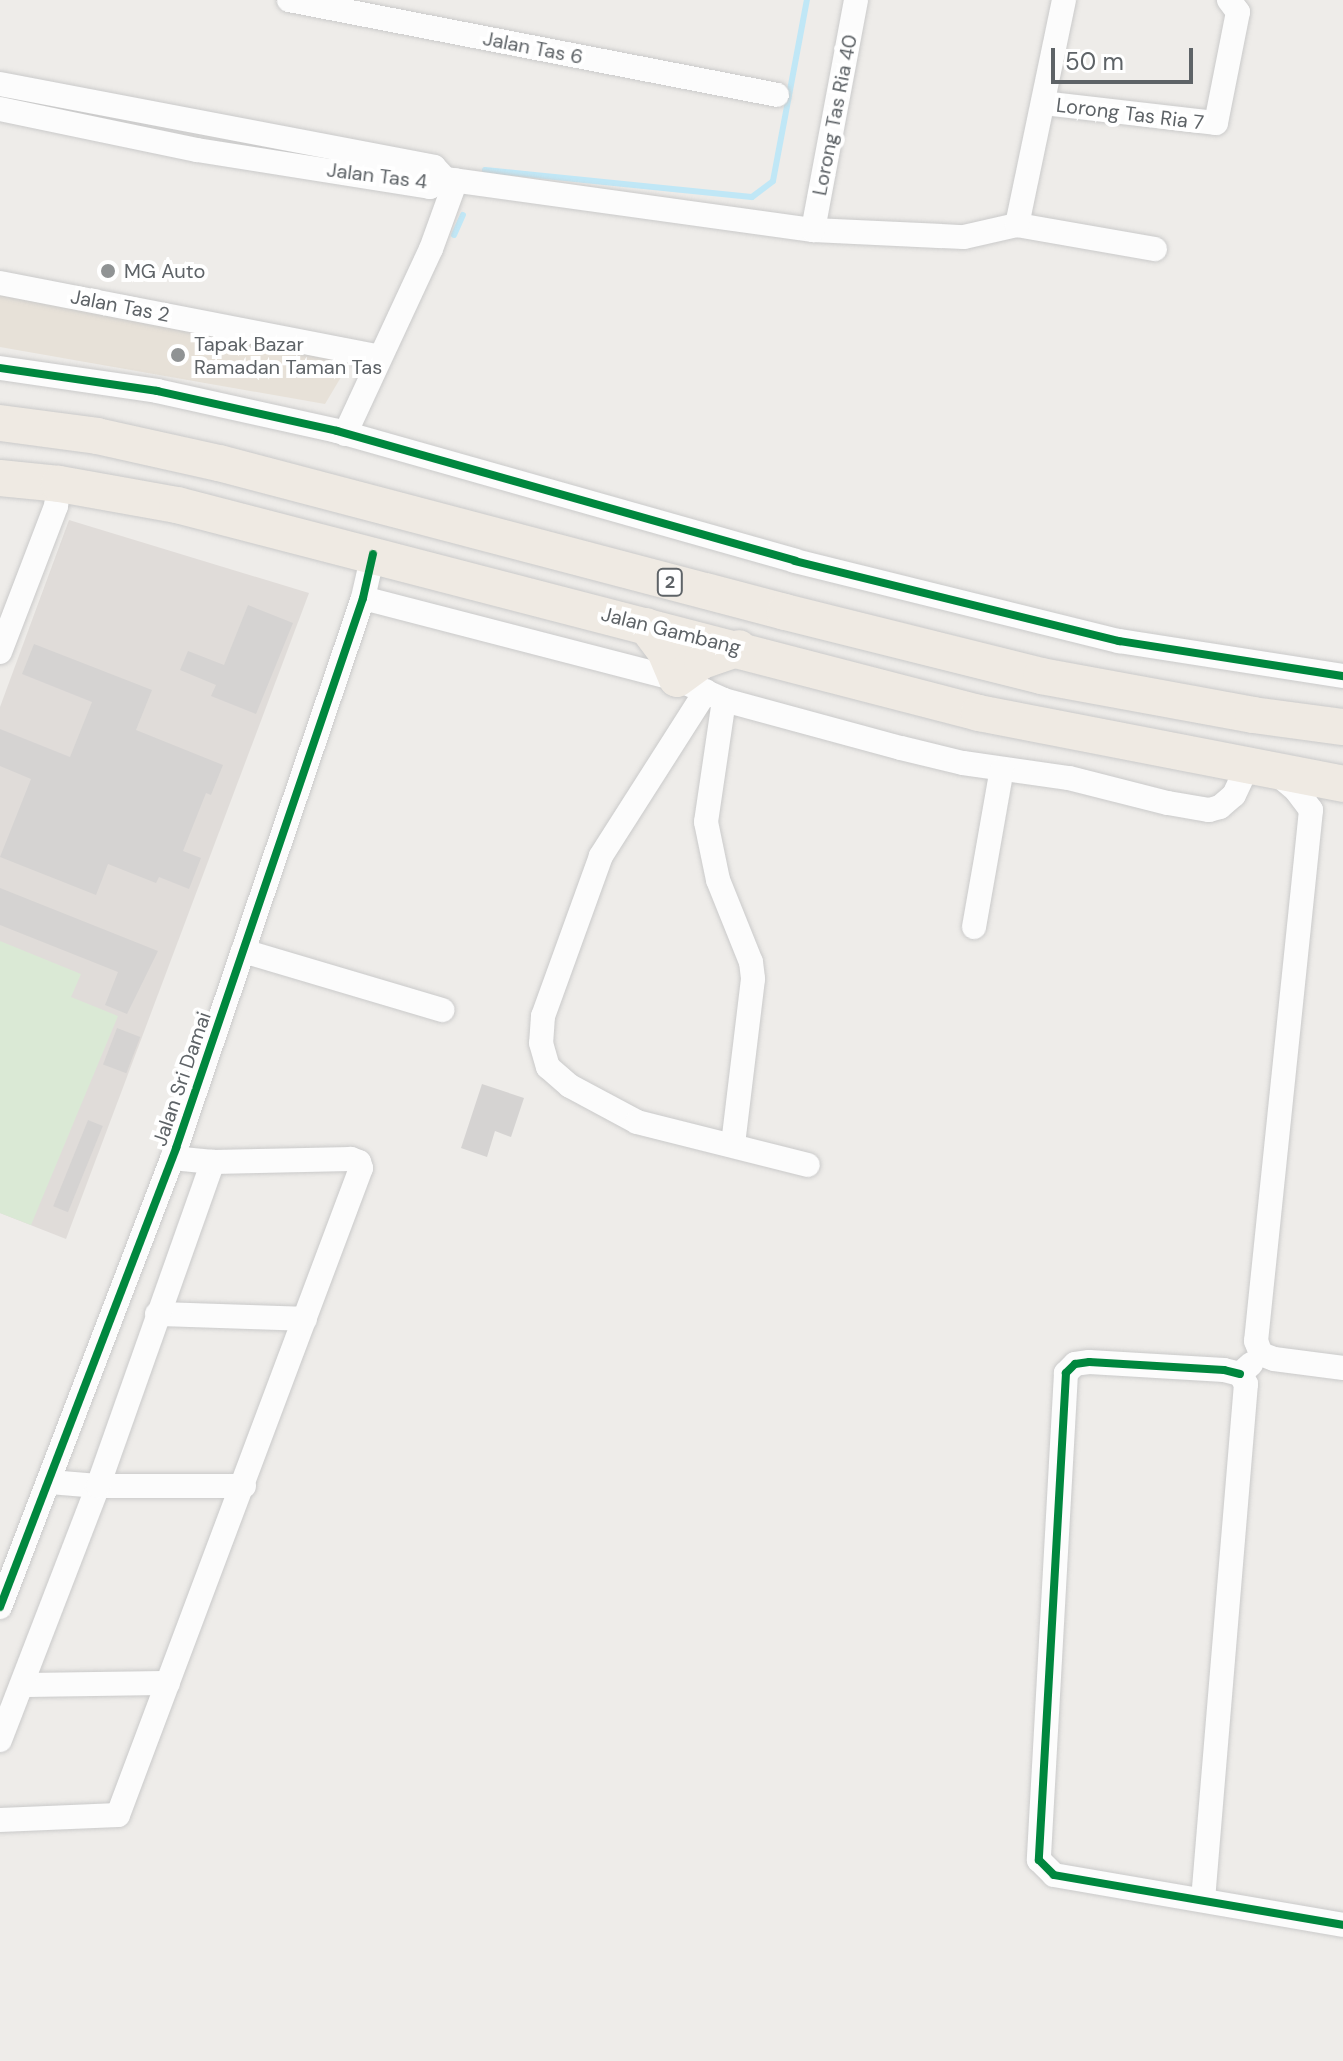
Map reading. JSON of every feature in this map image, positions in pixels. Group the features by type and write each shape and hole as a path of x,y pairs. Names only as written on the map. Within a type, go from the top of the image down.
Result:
{"highway":[{"name":"2","path":"0,423 97,436 219,463 1041,676 1253,715 1343,727"},
{"name":"Jalan Gambang","path":"0,478 59,484 177,505 739,648 979,713 1343,786"},
{"path":"646,626 702,690"},
{"path":"702,690 702,661 739,648"}],"street":[{"name":"Jalan Tas 6","path":"289,0 777,95"},
{"name":"Lorong Tas Ria 40","path":"813,230 856,0"},
{"path":"1017,225 1064,0"},
{"name":"Lorong Tas Ria 7","path":"1043,103 1216,123 1238,12 1229,0"},
{"name":"Jalan Tas 4","path":"0,84 434,167 450,179"},
{"name":"Jalan Tas 4","path":"0,109 197,150 430,187 450,179"},
{"path":"345,434 431,249 450,179 813,230 964,237 1017,225 1155,249"},
{"name":"Jalan Tas 2","path":"0,283 380,357"},
{"path":"0,368 157,391 345,434 795,561 1119,641 1343,676"},
{"path":"0,652 56,506 59,484"},
{"name":"Jalan Sri Damai","path":"0,1607 172,1158 363,598 373,554"},
{"path":"363,598 702,690 901,748 1002,769 1069,778 1141,798 1209,810 1228,803 1261,770 1296,790 1311,810 1256,1326 1261,1354"},
{"path":"702,690 706,822 715,872 751,962 753,979 733,1144"},
{"path":"702,690 601,856 543,1016 541,1043 548,1067 592,1101 664,1131 733,1144 808,1165"},
{"path":"974,927 1002,769"},
{"path":"1311,810 1343,786"},
{"path":"243,951 442,1010"},
{"path":"0,1820 118,1815 244,1486 360,1165 351,1159 213,1162 172,1158"},
{"path":"0,1740 98,1486 213,1162"},
{"path":"157,1314 305,1319"},
{"path":"1261,1354 1343,1368"},
{"path":"1240,1374 1261,1354"},
{"path":"1203,1900 1246,1384 1240,1374 1224,1370 1089,1362 1075,1364 1066,1373 1039,1860 1054,1875 1343,1925"},
{"path":"50,1482 98,1486 244,1486"},
{"path":"22,1685 168,1683"}],"shaded area":[{"name":"Tapak Bazar Ramadan Taman Tas","path":"0,293 350,362 325,404 0,347"},
{"path":"69,520 309,593 66,1239 0,1213 0,707"}],"green space":[{"path":"0,941 81,974 71,997 118,1016 31,1225 0,1213"}],"building":[{"path":"248,605 293,623 256,714 211,696 216,685 180,670 188,651 224,665"},
{"path":"34,644 152,690 136,730 223,765 211,795 206,793 183,851 201,858 189,889 159,877 156,883 108,864 96,895 0,857 31,779 0,766 0,729 70,757 92,702 22,674"},
{"path":"0,888 158,951 127,1014 105,1005 118,972 0,925"},
{"path":"117,1028 140,1037 126,1073 103,1064"},
{"path":"482,1084 524,1098 511,1137 495,1131 487,1157 461,1148"},
{"path":"88,1120 103,1126 68,1212 53,1206"}],"waterway":[{"path":"485,170 752,197 773,181 807,0"},
{"path":"454,235 463,215"}],"cycle path":[{"path":"0,368 157,391 337,431 795,561 1119,641 1343,676"},
{"path":"0,1607 176,1148 363,598 373,554"},
{"path":"1240,1374 1224,1370 1089,1362 1075,1364 1066,1373 1039,1860 1054,1875 1343,1925"}],"place":[{"name":"MG Auto","path":"108,271"},
{"name":"Tapak Bazar Ramadan Taman Tas","path":"178,355"}]}
